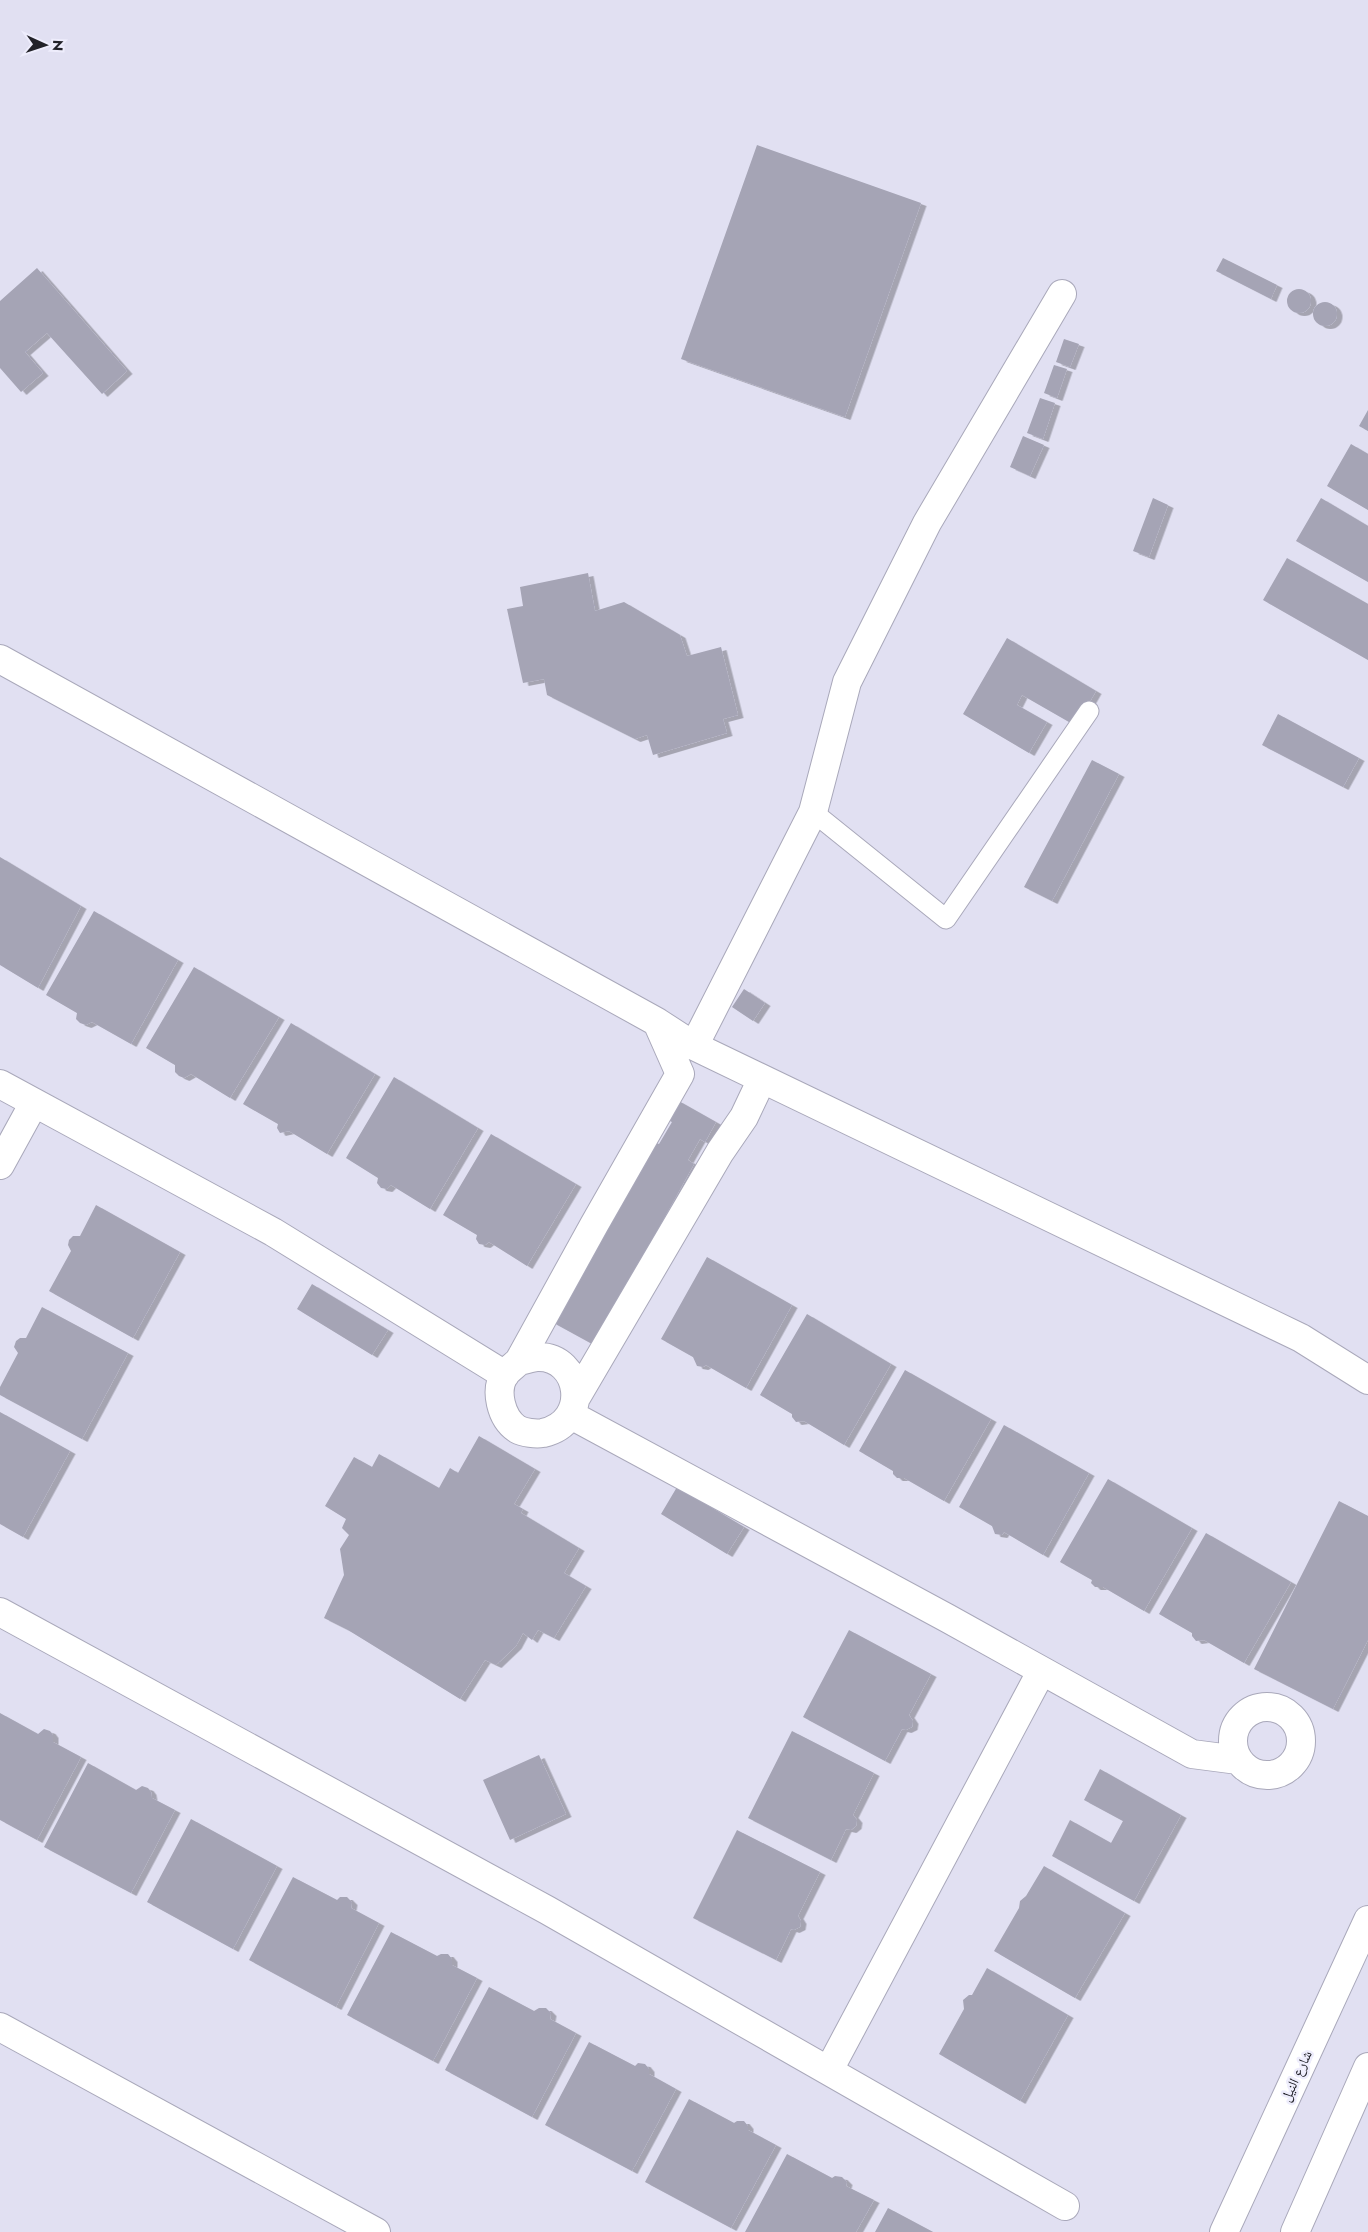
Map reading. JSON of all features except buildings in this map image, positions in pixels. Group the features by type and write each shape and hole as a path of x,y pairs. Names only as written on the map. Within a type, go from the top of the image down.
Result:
{"street":[{"path":"694,1046 813,812 846,682 927,523 1062,294"},
{"path":"0,659 657,1022 694,1046 1301,1338 1368,1380"},
{"path":"657,1022 680,1074 512,1368 499,1395 504,1414 518,1429 537,1434 556,1430 574,1405 720,1152 744,1118 762,1079"},
{"path":"0,1084 273,1232 512,1368"},
{"path":"0,1165 34,1103"},
{"path":"512,1368 538,1356 558,1362 571,1376 574,1405"},
{"path":"574,1405 1041,1672 1192,1754 1238,1760"},
{"path":"0,1612 547,1910 1065,2206"},
{"path":"829,2070 1041,1672"},
{"name":"شارع النيل","path":"1224,2232 1368,1920"},
{"path":"0,2027 376,2232"},
{"path":"1295,2232 1368,2067"}],"lane":[{"path":"813,812 946,919 1089,711"}]}
